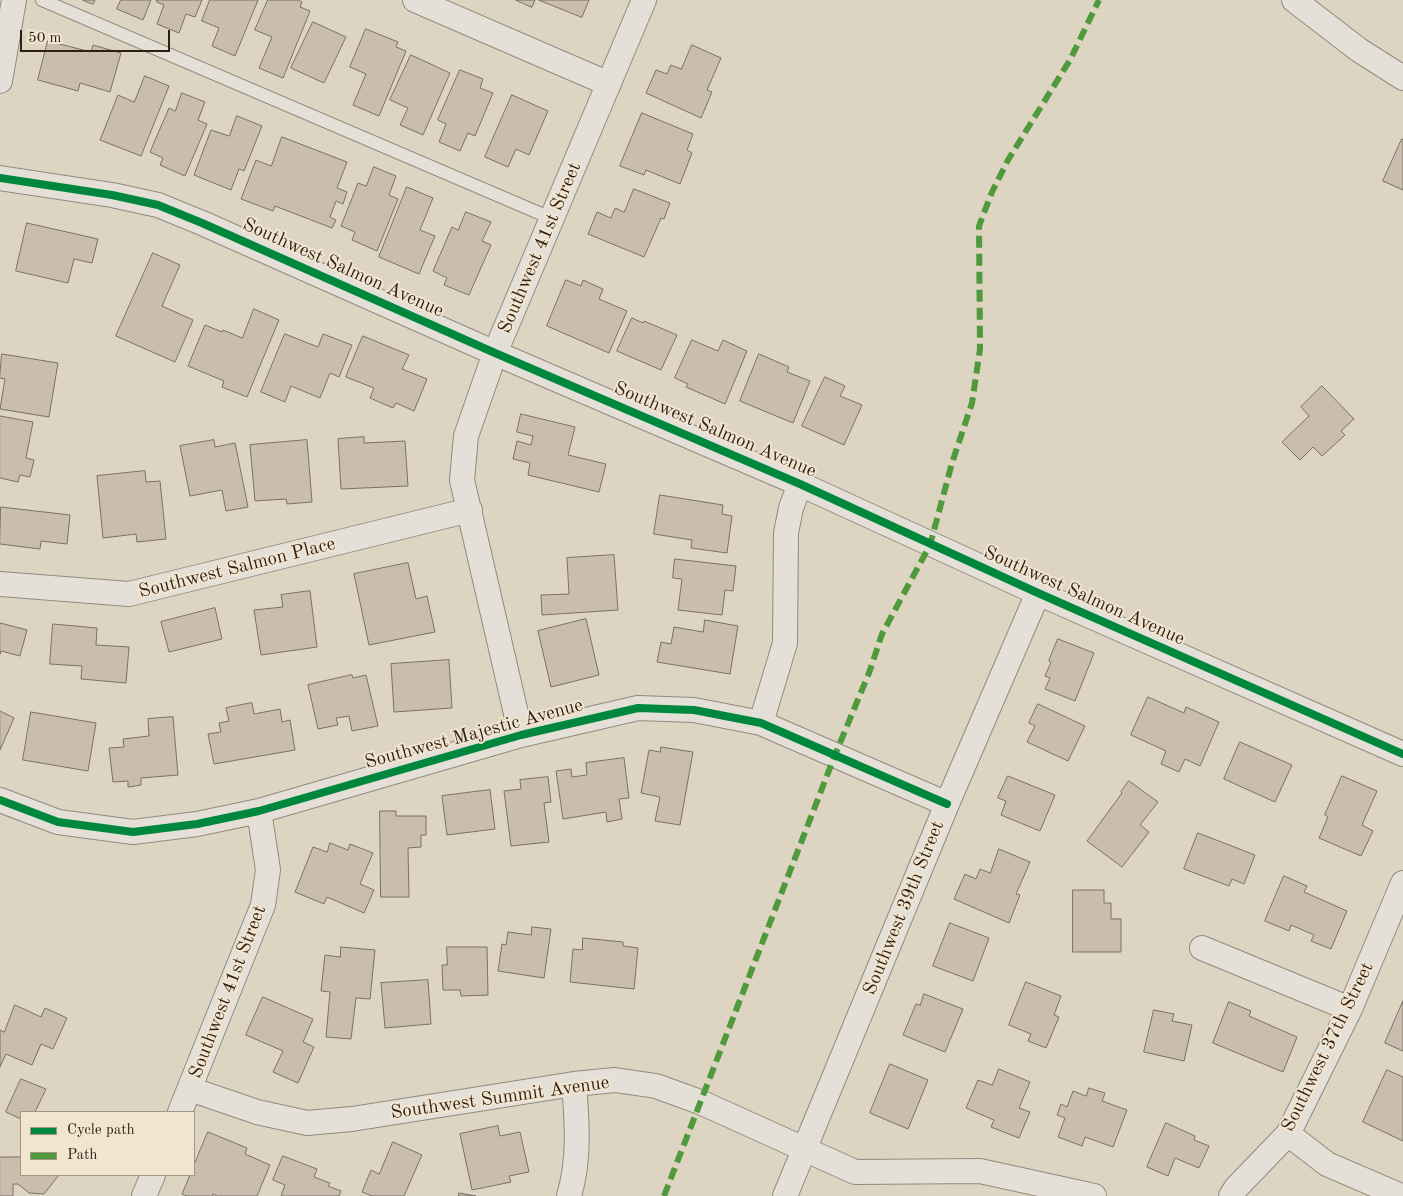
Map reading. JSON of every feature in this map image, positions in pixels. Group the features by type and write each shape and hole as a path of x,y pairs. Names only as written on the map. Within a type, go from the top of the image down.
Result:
{"street":[{"path":"0,81 14,0"},
{"path":"415,0 609,84"},
{"name":"Southwest 41st Street","path":"521,736 462,480 466,436 495,353 644,0"},
{"path":"1294,0 1358,50 1403,78"},
{"name":"Southwest Salmon Avenue","path":"0,178 112,195 158,205 800,484 1038,593 1403,754"},
{"path":"761,723 785,643 786,533 790,508 800,484"},
{"name":"Southwest Salmon Place","path":"0,584 129,594 470,510"},
{"name":"Southwest 39th Street","path":"785,1196 947,804 1038,593"},
{"name":"Southwest Majestic Avenue","path":"0,800 58,822 132,832 197,824 259,812 521,736 638,708 694,710 761,723 947,804"},
{"name":"Southwest 41st Street","path":"180,1111 263,906 268,870 259,812"},
{"name":"Southwest 37th Street","path":"1231,1196 1236,1188 1288,1134 1350,1010 1403,883"},
{"path":"1202,948 1350,1010"},
{"name":"Southwest Summit Avenue","path":"190,1089 257,1112 307,1123 352,1119 574,1084 615,1080 656,1086 700,1102 855,1172 980,1171 1094,1196"},
{"path":"569,1196 574,1178 578,1133 574,1084"},
{"path":"1288,1134 1327,1164 1401,1196"},
{"path":"144,1196 154,1176"}],"lane":[{"path":"42,0 553,219"}],"building":[{"path":"83,0 95,0 93,4"},
{"path":"121,0 151,0 143,20 117,9"},
{"path":"157,0 202,0 195,17 186,14 179,33 157,24 164,5 157,2"},
{"path":"210,0 258,0 235,56 212,46 219,28 202,21"},
{"path":"268,0 298,0 302,2 300,7 310,11 283,78 259,68 272,37 255,30"},
{"path":"516,0 535,0 532,7"},
{"path":"539,0 589,0 582,17"},
{"path":"313,22 346,37 324,83 291,68"},
{"path":"366,29 398,42 396,47 406,51 379,116 353,105 366,74 350,67"},
{"path":"48,41 91,52 93,45 121,53 110,92 80,83 78,91 38,80"},
{"path":"692,45 721,58 707,90 712,92 701,118 646,93 656,70 667,74 671,65 681,69"},
{"path":"411,55 450,73 423,135 400,125 408,108 390,100"},
{"path":"460,70 483,79 480,88 493,93 475,136 468,133 460,151 439,142 446,124 438,120"},
{"path":"145,76 169,86 141,156 100,140 118,95 134,102"},
{"path":"182,93 205,102 198,120 207,124 185,176 160,165 163,158 150,152 169,108 175,111"},
{"path":"512,95 548,111 529,155 516,149 508,167 485,157"},
{"path":"642,113 693,134 687,150 692,153 680,184 646,170 644,175 620,166"},
{"path":"237,116 262,126 244,171 239,169 231,190 194,175 211,130 229,136"},
{"path":"282,137 347,162 337,188 347,192 343,204 336,201 330,217 336,220 332,228 275,206 273,211 241,199 256,160 271,166"},
{"path":"1403,140 1403,190 1383,181"},
{"path":"374,167 396,176 389,195 398,199 377,251 352,240 355,232 341,226 358,183 366,186"},
{"path":"407,187 433,198 420,230 435,236 419,274 379,257"},
{"path":"634,189 670,203 664,219 661,218 644,257 588,234 597,212 611,218 615,208 624,212"},
{"path":"466,212 491,222 482,241 491,245 469,295 444,285 447,278 433,271 452,227 458,230"},
{"path":"27,223 98,239 92,263 74,259 68,283 16,271"},
{"path":"153,253 180,265 162,306 193,320 175,362 116,336"},
{"path":"566,280 581,286 583,280 603,289 599,299 627,311 609,353 547,326"},
{"path":"254,309 279,320 247,397 222,387 224,381 188,366 205,325 242,338"},
{"path":"632,318 677,335 661,370 617,351"},
{"path":"285,334 318,347 323,334 352,345 339,377 330,373 320,398 291,386 285,402 261,392"},
{"path":"363,336 409,355 402,369 427,379 414,411 396,403 393,408 370,398 374,388 346,377"},
{"path":"692,340 718,351 723,340 747,351 725,404 686,387 688,384 675,378"},
{"path":"2,354 58,363 49,417 0,409 5,379 0,378"},
{"path":"759,354 789,367 787,372 810,381 793,423 740,401"},
{"path":"825,377 845,386 840,396 862,405 844,445 802,426"},
{"path":"1322,386 1354,419 1341,431 1345,435 1322,456 1313,447 1300,460 1282,442 1309,416 1301,407"},
{"path":"521,414 575,427 568,455 606,464 599,492 528,475 530,463 513,459 517,441 531,445 533,436 517,432"},
{"path":"0,416 33,422 26,458 34,460 30,477 20,475 18,482 0,478"},
{"path":"364,437 364,443 405,441 408,486 341,489 338,439"},
{"path":"214,440 215,447 235,443 248,507 226,511 222,490 190,496 180,446"},
{"path":"307,440 312,502 287,504 286,499 255,501 250,445"},
{"path":"145,471 146,482 160,481 166,539 137,542 136,534 103,538 97,476"},
{"path":"660,495 723,505 722,514 732,516 727,553 691,548 692,540 654,534"},
{"path":"1,507 70,515 67,544 41,541 40,549 0,544"},
{"path":"614,555 618,610 542,615 541,595 569,594 567,558"},
{"path":"675,559 736,566 733,591 725,590 722,615 678,610 682,579 673,578"},
{"path":"408,563 416,599 427,596 435,632 369,645 354,574"},
{"path":"310,591 317,647 261,655 254,610 283,607 281,595"},
{"path":"215,608 222,639 169,652 161,622"},
{"path":"586,619 599,675 551,687 538,631"},
{"path":"705,620 738,626 730,674 657,662 661,642 671,644 674,627 703,632"},
{"path":"0,623 27,630 20,656 1,651 0,654"},
{"path":"53,624 97,628 96,645 129,647 126,683 81,679 82,666 50,664"},
{"path":"1058,639 1094,653 1075,701 1045,689 1050,678 1045,676"},
{"path":"449,660 452,708 394,712 391,664"},
{"path":"352,675 353,678 366,675 378,726 352,731 349,716 336,718 338,725 318,729 308,685"},
{"path":"1148,697 1184,713 1186,707 1219,722 1200,766 1185,759 1179,772 1161,764 1166,751 1131,735"},
{"path":"252,703 254,714 280,709 282,722 290,720 295,750 214,764 208,734 221,732 219,723 229,721 226,708"},
{"path":"1038,704 1085,726 1068,761 1027,742 1035,726 1029,723"},
{"path":"0,711 14,718 0,750"},
{"path":"31,712 96,723 88,771 23,760"},
{"path":"173,717 178,775 141,778 141,785 128,787 128,781 113,782 109,748 124,747 123,739 149,736 148,719"},
{"path":"1240,742 1292,765 1275,802 1224,779"},
{"path":"661,747 693,752 680,825 655,821 660,797 641,793 649,750 660,752"},
{"path":"624,758 629,798 619,799 622,819 607,822 606,812 563,819 556,771 571,769 572,777 587,775 586,763"},
{"path":"1008,776 1055,795 1040,831 1001,815 1006,801 998,798"},
{"path":"1342,776 1377,791 1362,825 1373,831 1361,856 1319,838 1328,817 1325,815"},
{"path":"548,777 551,802 544,803 549,842 511,846 504,791 521,789 520,780"},
{"path":"1129,781 1158,802 1140,825 1149,832 1122,867 1087,841"},
{"path":"490,790 495,829 447,835 442,796"},
{"path":"380,811 396,811 396,816 426,816 426,835 421,835 421,847 408,848 409,897 381,897"},
{"path":"1198,833 1255,855 1244,884 1232,879 1229,886 1184,869"},
{"path":"330,843 348,850 350,844 373,853 360,884 374,890 364,913 327,897 324,904 295,892 313,847 327,852"},
{"path":"999,849 1030,862 1016,894 1020,895 1009,923 954,899 965,874 976,879 980,869 990,873"},
{"path":"1284,876 1307,886 1304,892 1347,911 1331,949 1311,941 1314,935 1291,925 1289,931 1265,921"},
{"path":"1073,890 1104,890 1104,903 1111,903 1111,919 1121,919 1121,952 1073,952"},
{"path":"950,923 989,938 973,981 933,966"},
{"path":"532,927 551,929 544,978 498,971 502,944 506,945 508,932 531,935"},
{"path":"583,938 623,942 623,946 638,948 634,989 570,982 573,949 582,950"},
{"path":"341,947 375,950 370,999 356,998 351,1039 326,1037 330,992 321,991 325,955 340,957"},
{"path":"447,947 487,947 488,995 461,996 460,990 443,990 442,965 447,965"},
{"path":"428,980 431,1024 385,1028 381,983"},
{"path":"1026,982 1061,996 1054,1015 1059,1017 1046,1048 1028,1041 1031,1034 1009,1025"},
{"path":"924,994 963,1009 945,1052 903,1035 916,1004 920,1005"},
{"path":"263,997 313,1019 303,1042 314,1047 298,1083 273,1072 283,1051 246,1035"},
{"path":"1403,1001 1403,1051 1385,1043"},
{"path":"1229,1002 1251,1011 1249,1016 1297,1037 1283,1072 1213,1043"},
{"path":"15,1005 41,1017 45,1008 67,1018 53,1049 41,1044 32,1065 6,1054 0,1067 0,1030 4,1032"},
{"path":"1154,1010 1174,1014 1172,1021 1192,1025 1184,1061 1144,1052"},
{"path":"890,1064 928,1080 908,1129 870,1113"},
{"path":"999,1069 1030,1082 1019,1108 1030,1112 1019,1138 991,1127 994,1120 966,1108 978,1080 992,1085"},
{"path":"1387,1070 1403,1077 1403,1141 1363,1122"},
{"path":"21,1079 46,1089 35,1111 20,1111 20,1119 6,1112"},
{"path":"1089,1088 1105,1093 1102,1101 1127,1110 1113,1147 1085,1137 1082,1146 1058,1137 1065,1118 1057,1115 1061,1104 1067,1107 1073,1091 1086,1096"},
{"path":"1166,1123 1195,1136 1194,1140 1209,1146 1199,1168 1175,1158 1168,1176 1147,1167"},
{"path":"498,1126 500,1136 520,1132 529,1172 509,1176 511,1182 472,1190 460,1134"},
{"path":"208,1132 247,1148 245,1154 270,1165 257,1196 217,1196 213,1194 212,1196 187,1196 182,1194 190,1176 195,1176 195,1163"},
{"path":"393,1142 422,1155 404,1196 372,1196 362,1192 371,1170 379,1174"},
{"path":"283,1156 317,1169 314,1177 330,1183 328,1186 341,1191 339,1196 281,1196 285,1185 273,1180"},
{"path":"0,1157 20,1157 20,1176 58,1176 44,1194 29,1193 18,1184 13,1184 13,1196 0,1196"},
{"path":"459,1193 476,1196 459,1196"}],"marked path":[{"path":"664,1196 835,755 869,673 882,634 930,545 952,463 972,403 980,349 979,226 992,192 1008,160 1070,60 1099,0"}],"cycle path":[{"path":"0,178 112,195 158,205 202,223 495,353 800,484 1038,593 1403,754"},
{"path":"0,800 58,822 133,832 197,824 259,811 521,735 638,708 694,710 761,723 947,804"}]}
